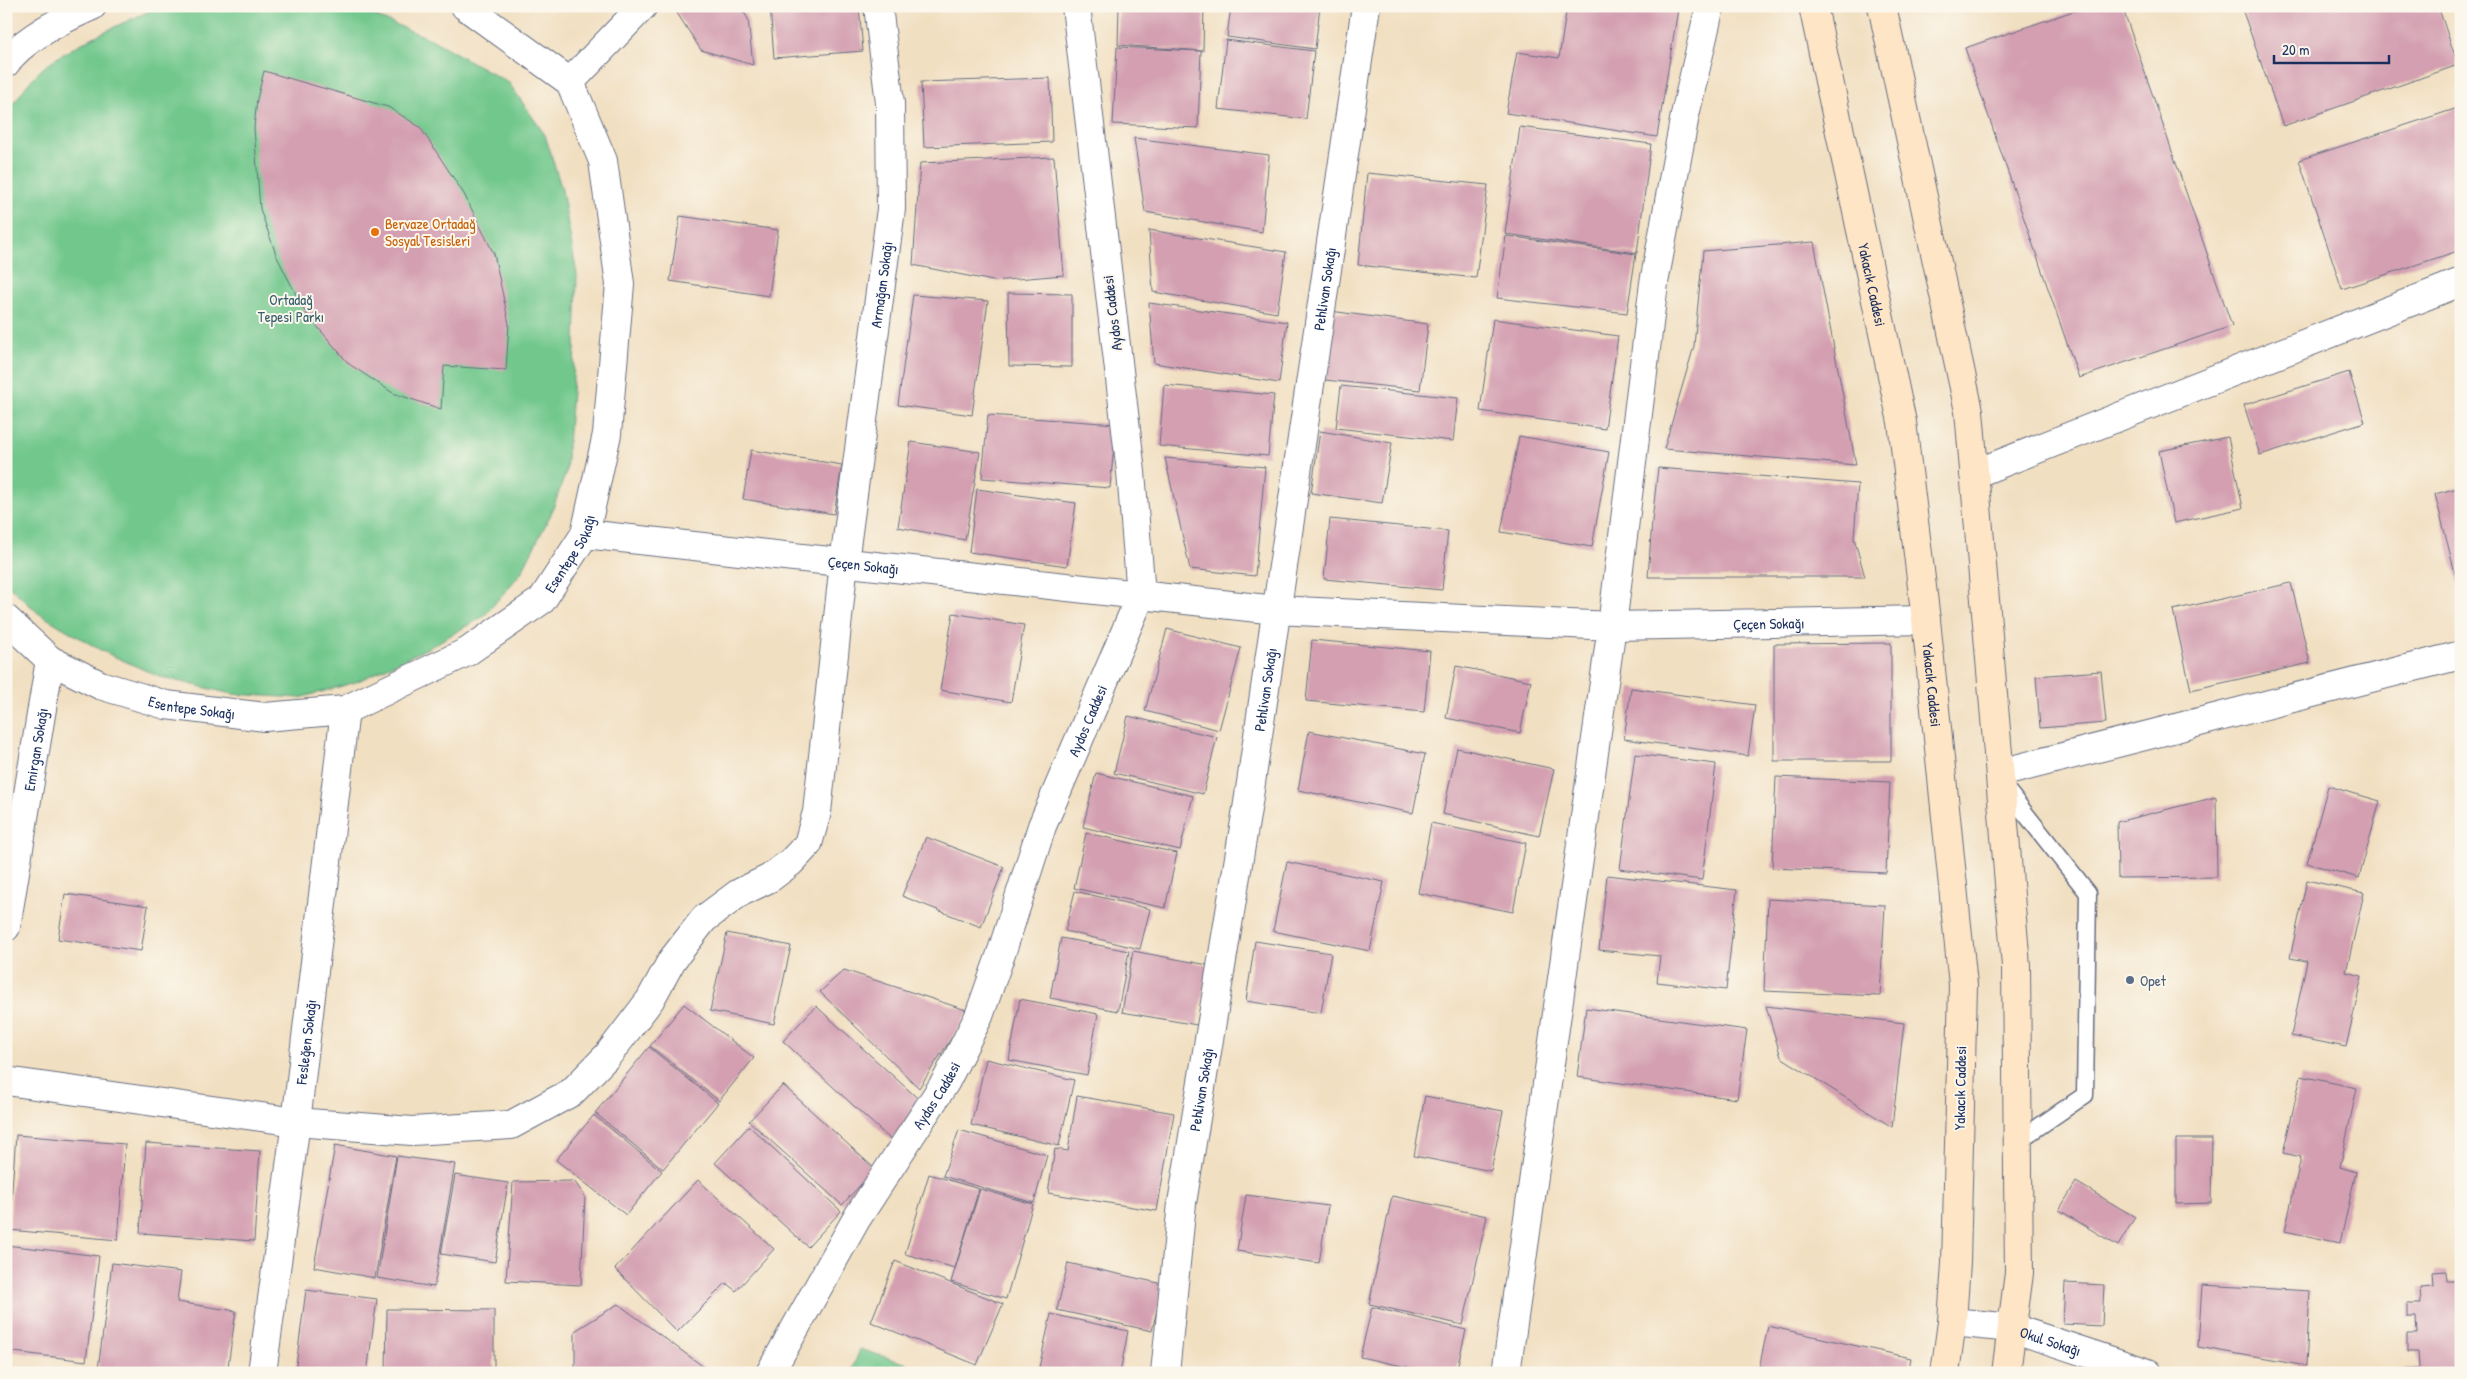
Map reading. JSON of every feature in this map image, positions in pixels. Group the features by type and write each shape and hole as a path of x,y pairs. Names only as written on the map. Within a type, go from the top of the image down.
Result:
{"main road":[{"name":"Yakacık Caddesi","path":"1813,6 1902,422 1926,620 1963,985 1956,1263 1952,1322 1944,1373"},
{"path":"1882,6 1969,411 2016,966 2019,1273 2006,1373"}],"street":[{"path":"8,54 67,17 92,6"},
{"path":"465,6 570,82 643,6"},
{"name":"Armağan Sokağı","path":"6,1081 296,1122 412,1131 511,1125 572,1092 608,1055 650,1000 672,960 704,919 739,893 770,878 791,862 808,844 817,812 844,562 891,209 890,103 878,6"},
{"name":"Aydos Caddesi","path":"770,1373 857,1218 946,1081 979,1016 1042,826 1141,594 1131,472 1076,6"},
{"name":"Pehlivan Sokağı","path":"1166,1373 1182,1203 1248,803 1366,6"},
{"path":"1506,1373 1612,626 1654,283 1684,115 1710,6"},
{"name":"Esentepe Sokağı","path":"6,619 50,660 100,685 166,706 265,717 345,710 467,652 542,600 586,534 607,434 620,284 603,162 570,82"},
{"path":"1974,474 2461,282"},
{"name":"Çeçen Sokağı","path":"586,534 1276,610 1612,626 1926,620"},
{"path":"2000,777 2461,655"},
{"name":"Emirgan Sokağı","path":"6,927 50,660"},
{"name":"Fesleğen Sokağı","path":"262,1373 296,1122 345,710"},
{"name":"Okul Sokağı","path":"1952,1322 2012,1328 2148,1373"}],"lane":[{"path":"2000,777 2088,893 2085,1095 2018,1141"}],"green space":[{"name":"Ortadağ Tepesi Parkı","path":"161,6 350,6 431,39 509,83 545,135 562,190 577,275 575,350 566,472 551,514 521,573 484,616 430,647 356,682 300,698 232,694 160,677 102,651 38,613 6,583 6,115 31,81 48,64 88,40"},
{"path":"860,1349 936,1373 851,1373"}],"building":[{"path":"687,6 740,6 748,19 753,65 701,50 677,13"},
{"path":"770,6 859,6 863,51 774,58"},
{"path":"1119,6 1204,6 1203,51 1118,45"},
{"path":"1231,6 1320,6 1315,49 1227,37"},
{"path":"1567,6 1664,6 1678,9 1657,137 1506,113 1517,52 1559,58"},
{"path":"2088,6 2122,6 2232,326 2079,378 1965,48"},
{"path":"2241,6 2438,6 2458,65 2283,126"},
{"path":"1226,40 1314,51 1306,119 1218,109"},
{"path":"1117,47 1201,51 1198,128 1113,124"},
{"name":"Bervaze Ortadağ Sosyal Tesisleri","path":"264,71 388,107 420,127 464,194 494,254 509,324 506,370 444,366 441,409 393,393 349,364 305,312 277,257 260,209 254,128 257,99"},
{"path":"1050,78 1052,142 924,147 921,82"},
{"path":"2461,107 2461,250 2342,289 2299,160"},
{"path":"1520,127 1651,144 1637,253 1505,234"},
{"path":"1134,138 1269,155 1262,232 1145,212"},
{"path":"1054,157 1064,275 993,281 913,265 920,163"},
{"path":"1367,173 1488,185 1476,278 1358,265"},
{"path":"680,216 778,230 769,296 670,281"},
{"path":"1149,230 1286,252 1277,313 1153,292"},
{"path":"1506,236 1636,254 1627,313 1497,298"},
{"path":"1814,242 1856,465 1664,449 1694,346 1703,251"},
{"path":"1008,293 1072,294 1072,367 1009,366"},
{"path":"913,295 988,301 972,415 898,405"},
{"path":"1149,303 1287,322 1279,383 1154,363"},
{"path":"1330,311 1428,324 1420,390 1325,380"},
{"path":"1493,319 1618,336 1605,429 1480,411"},
{"path":"2349,372 2365,422 2260,455 2244,405"},
{"path":"1164,385 1274,395 1268,456 1159,446"},
{"path":"1341,386 1458,398 1453,441 1336,428"},
{"path":"988,415 1116,424 1110,488 982,478"},
{"path":"1320,431 1392,443 1382,503 1311,493"},
{"path":"1519,436 1609,452 1592,547 1501,532"},
{"path":"2228,437 2243,508 2174,523 2159,451"},
{"path":"911,442 980,452 965,540 898,527"},
{"path":"751,450 842,465 834,514 743,499"},
{"path":"1165,458 1265,467 1255,576 1190,569"},
{"path":"1658,468 1858,484 1854,538 1865,577 1648,577"},
{"path":"2461,487 2461,593 2460,593 2435,494"},
{"path":"977,489 1076,503 1067,566 969,552"},
{"path":"1330,519 1448,531 1442,590 1324,579"},
{"path":"2291,583 2310,663 2191,690 2173,610"},
{"path":"953,613 1024,625 1011,702 940,690"},
{"path":"1167,629 1241,648 1219,730 1145,711"},
{"path":"1312,640 1430,651 1424,712 1306,701"},
{"path":"1891,643 1891,761 1774,761 1774,644"},
{"path":"1456,666 1531,681 1520,733 1446,718"},
{"path":"2101,671 2106,723 2040,728 2036,676"},
{"path":"1631,688 1755,705 1748,756 1624,739"},
{"path":"1128,716 1217,737 1203,794 1114,773"},
{"path":"1309,731 1425,754 1413,813 1298,790"},
{"path":"1457,748 1554,769 1539,836 1443,814"},
{"path":"1635,754 1716,764 1702,880 1620,869"},
{"path":"1096,773 1193,796 1180,850 1083,827"},
{"path":"1776,777 1890,782 1886,873 1772,868"},
{"path":"2328,786 2380,801 2359,878 2307,863"},
{"path":"2216,797 2217,877 2118,878 2117,822"},
{"path":"1431,823 1526,843 1513,912 1418,893"},
{"path":"1086,833 1177,853 1165,908 1074,888"},
{"path":"926,837 1004,867 981,927 902,896"},
{"path":"1287,862 1384,882 1370,951 1273,931"},
{"path":"1607,875 1737,890 1726,990 1657,982 1660,956 1599,950"},
{"path":"2307,880 2364,893 2346,972 2362,976 2346,1047 2291,1036 2307,961 2290,958"},
{"path":"1075,891 1150,909 1140,949 1065,931"},
{"path":"65,894 148,906 141,951 58,939"},
{"path":"1768,899 1885,905 1880,996 1764,991"},
{"path":"727,933 791,946 774,1024 710,1011"},
{"path":"1061,938 1129,951 1118,1011 1050,998"},
{"path":"1255,941 1331,953 1321,1013 1246,1001"},
{"path":"1133,951 1208,965 1197,1025 1122,1012"},
{"path":"844,970 969,1011 919,1088 820,992"},
{"path":"1020,999 1098,1014 1087,1075 1009,1060"},
{"path":"684,1004 754,1058 719,1101 650,1046"},
{"path":"816,1006 924,1104 891,1140 783,1041"},
{"path":"1766,1006 1904,1023 1892,1127 1781,1057"},
{"path":"1586,1008 1747,1030 1737,1099 1577,1077"},
{"path":"649,1047 718,1103 663,1169 595,1113"},
{"path":"986,1059 1074,1080 1059,1146 971,1125"},
{"path":"2301,1076 2357,1088 2340,1167 2356,1172 2340,1243 2285,1231 2301,1157 2283,1153"},
{"path":"783,1085 875,1169 842,1205 749,1121"},
{"path":"1077,1096 1174,1113 1157,1211 1048,1193 1055,1149 1068,1151"},
{"path":"1425,1096 1503,1111 1491,1171 1414,1156"},
{"path":"594,1115 662,1171 626,1215 556,1160"},
{"path":"749,1126 841,1211 808,1247 715,1163"},
{"path":"959,1130 1047,1155 1034,1203 943,1176"},
{"path":"16,1135 125,1144 118,1240 9,1230"},
{"path":"2176,1139 2212,1139 2211,1203 2176,1204"},
{"path":"146,1143 260,1151 254,1241 140,1233"},
{"path":"335,1145 396,1156 375,1278 314,1267"},
{"path":"397,1156 455,1164 434,1287 377,1278"},
{"path":"929,1174 979,1189 955,1268 905,1254"},
{"path":"455,1175 508,1183 495,1262 441,1254"},
{"path":"698,1180 774,1249 736,1291 726,1283 677,1332 615,1269"},
{"path":"574,1181 585,1196 581,1285 506,1281 513,1182"},
{"path":"2076,1182 2135,1217 2118,1246 2059,1210"},
{"path":"980,1189 1033,1204 1006,1299 951,1282"},
{"path":"1246,1195 1328,1206 1319,1263 1237,1251"},
{"path":"1392,1196 1487,1216 1463,1325 1369,1304"},
{"path":"6,1245 99,1256 86,1361 6,1351"},
{"path":"895,1261 1003,1304 977,1365 871,1322"},
{"path":"112,1263 181,1272 177,1302 236,1311 227,1373 129,1373 98,1369"},
{"path":"1068,1263 1163,1284 1152,1331 1057,1310"},
{"path":"2446,1271 2447,1281 2461,1281 2461,1373 2404,1373 2404,1369 2419,1368 2418,1352 2407,1352 2407,1334 2417,1334 2416,1317 2407,1317 2407,1304 2421,1304 2420,1287 2434,1286 2433,1272"},
{"path":"2065,1283 2104,1285 2102,1326 2063,1324"},
{"path":"2202,1285 2310,1291 2306,1366 2198,1347"},
{"path":"306,1290 377,1299 367,1373 295,1373"},
{"path":"618,1304 712,1373 575,1373 575,1331"},
{"path":"1372,1307 1466,1330 1456,1373 1435,1373 1360,1357"},
{"path":"387,1309 494,1310 494,1373 386,1373"},
{"path":"1051,1314 1128,1331 1120,1373 1038,1372"},
{"path":"1768,1326 1911,1358 1908,1373 1758,1373"}],"place":[{"name":"Bervaze Ortadağ Sosyal Tesisleri","path":"375,232"},
{"name":"Opet","path":"2130,980"}]}
